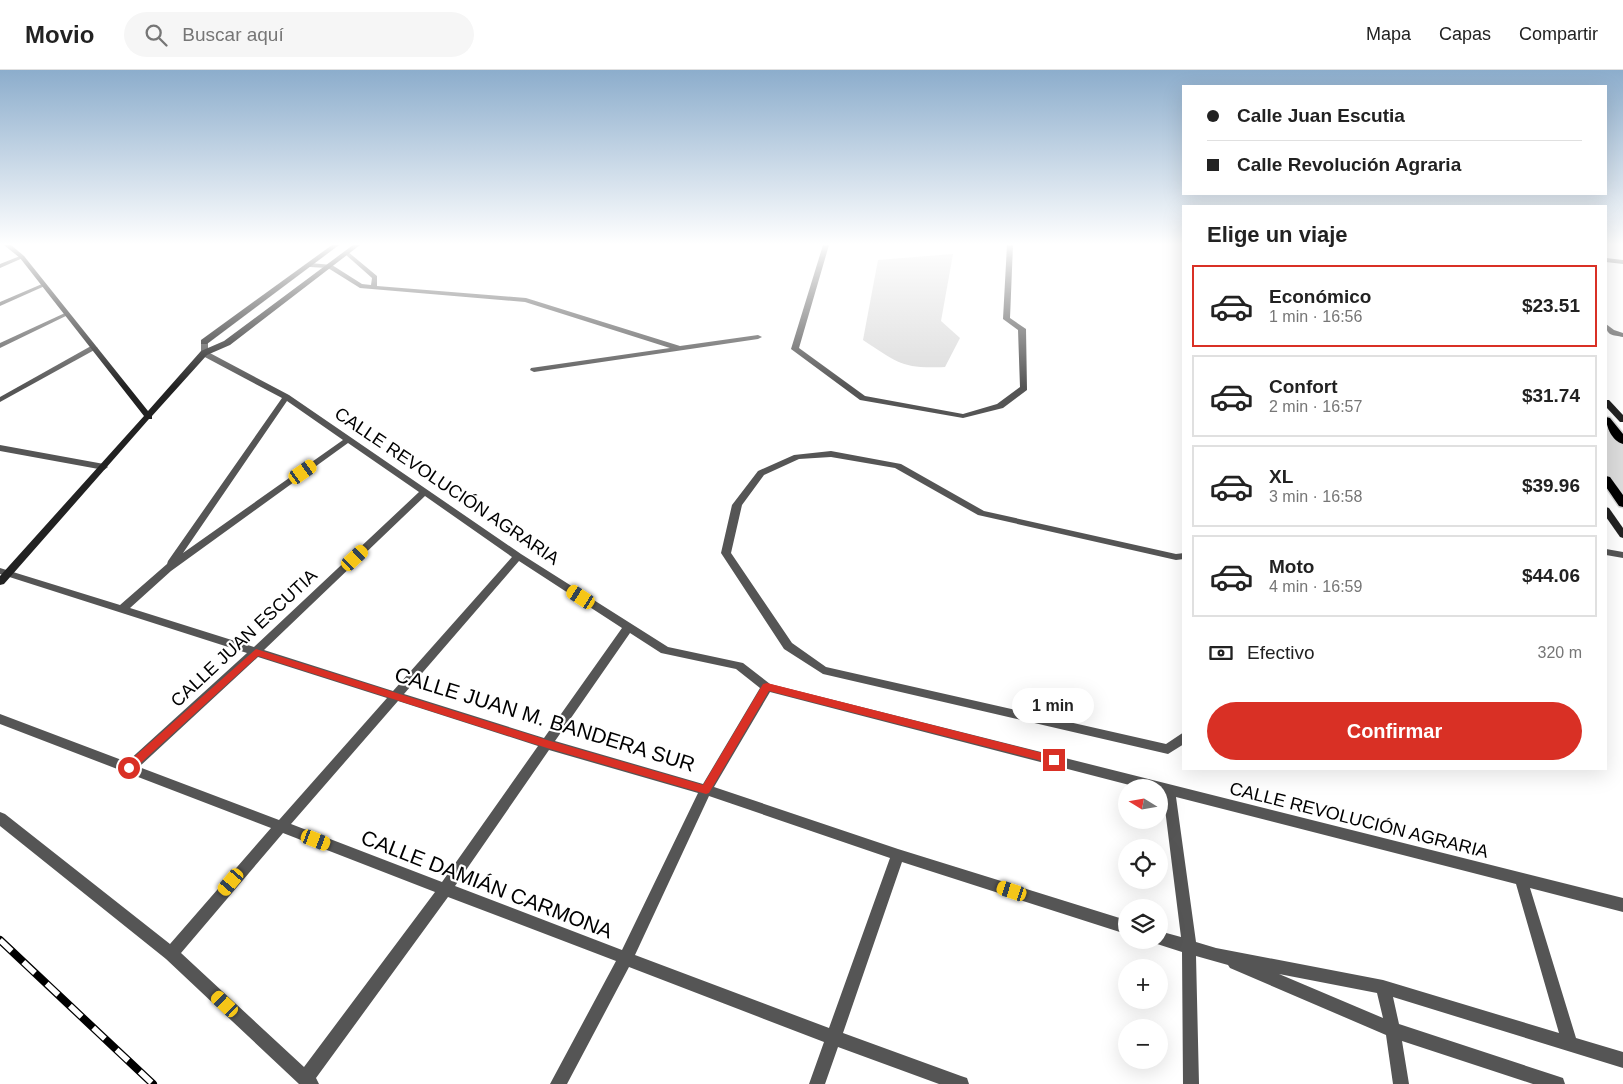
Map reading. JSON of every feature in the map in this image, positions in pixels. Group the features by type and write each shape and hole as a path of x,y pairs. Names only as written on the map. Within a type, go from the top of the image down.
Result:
{"main road":[{"path":"1607,421 1623,441"},
{"path":"1607,480 1623,503"}],"street":[{"path":"0,304 27,292"},
{"path":"50,292 149,417"},
{"path":"3,576 149,417 204,348 275,292"},
{"path":"204,348 227,343 295,292"},
{"path":"429,292 526,300 678,348"},
{"path":"812,292 795,349 863,398 963,416 1000,406 1024,388 1022,329 1006,319 1007,292"},
{"path":"0,346 68,314"},
{"path":"1607,327 1612,332 1623,335"},
{"path":"534,370 758,337"},
{"path":"0,400 94,348"},
{"name":"CALLE REVOLUCIÓN AGRARIA","path":"204,348 286,397 518,556 665,650 739,666 767,687 1623,905"},
{"path":"166,569 286,397"},
{"path":"1607,403 1623,420"},
{"path":"122,609 166,569 349,439"},
{"path":"0,448 104,467"},
{"path":"1182,556 1176,558 981,513 898,466 831,454 798,457 761,472 737,505 726,553 788,646 823,670 1168,749 1182,738"},
{"name":"CALLE JUAN ESCUTIA","path":"129,768 256,652 425,491"},
{"path":"1607,511 1623,534"},
{"path":"1607,552 1623,555"},
{"path":"171,954 279,826 518,556"},
{"name":"CALLE JUAN M. BANDERA SUR","path":"3,576 122,609 547,744 706,790 898,855 1118,924"},
{"path":"0,818 171,954 308,1082 628,628"},
{"path":"558,1084 626,958 706,790 767,687"},
{"name":"CALLE DAMIÁN CARMONA","path":"0,719 832,1037 961,1084"},
{"path":"1169,790 1189,948 1191,1084"},
{"path":"817,1084 832,1037 898,855"},
{"path":"1521,880 1570,1044"},
{"path":"1168,941 1216,955 1383,987 1623,1060"},
{"path":"1216,955 1393,1030 1557,1084"},
{"path":"1383,987 1393,1030 1401,1084"}],"shaded area":[{"path":"872,292 946,292 941,321 960,338 945,367 919,367 901,363 863,340"},
{"path":"1607,424 1623,444 1623,497 1607,475"}],"railway":[{"path":"0,940 153,1084"}],"route":[{"path":"129,768 256,652 547,744 706,790 767,687 1054,760"}]}
